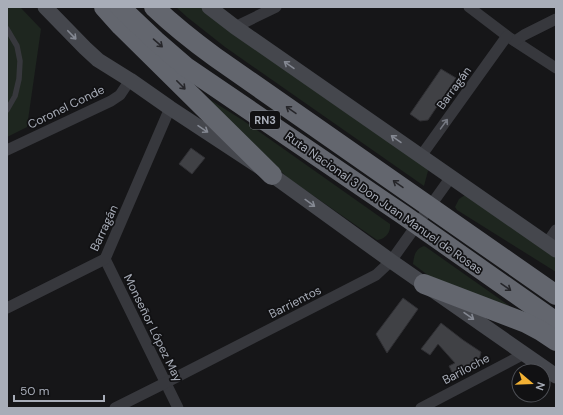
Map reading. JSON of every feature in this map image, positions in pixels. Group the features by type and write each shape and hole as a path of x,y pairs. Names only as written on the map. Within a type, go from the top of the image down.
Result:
{"highway":[{"path":"104,7 121,26 272,175"},
{"name":"Ruta Nacional 3 Don Juan Manuel de Rosas","path":"120,7 186,67 556,322"},
{"name":"Ruta Nacional 3 Don Juan Manuel de Rosas","path":"154,7 190,39 430,206"},
{"name":"RN3","path":"430,206 462,229"},
{"path":"462,229 556,286"},
{"name":"Ruta Nacional 3 Don Juan Manuel de Rosas","path":"462,229 556,295"},
{"path":"424,284 526,323 556,341"}],"street":[{"path":"45,7 98,60 272,175 391,262 556,376"},
{"path":"209,7 235,27 551,246 556,230"},
{"path":"235,27 276,7"},
{"path":"469,7 511,38 556,68"},
{"name":"Barragán","path":"421,156 511,38 524,35 556,19"},
{"name":"Coronel Conde","path":"7,150 111,101 120,94 130,80"},
{"name":"Barragán","path":"7,308 106,259 170,108"},
{"name":"Barrientos","path":"115,408 376,276 391,262 451,177"},
{"name":"Monseñor López May","path":"106,259 178,408"},
{"name":"Bariloche","path":"421,408 524,354"}],"lane":[{"path":"7,29 16,46 20,61 19,78 15,96 7,110"}],"shaded area":[{"path":"7,7 20,7 41,29 27,127 7,137"},
{"path":"176,7 203,7 429,167 424,186 225,47"},
{"path":"209,99 244,121 390,224 390,230 387,235 377,240 288,178 207,101"},
{"path":"468,193 556,255 556,272 457,210 455,207 459,199"},
{"path":"424,246 518,312 429,276 413,264 417,251"}],"building":[{"path":"441,69 456,78 428,120 420,121 410,114"},
{"path":"191,148 205,158 192,174 179,164"},
{"path":"403,298 418,309 387,353 376,334"},
{"path":"441,323 481,352 478,364 454,376 449,366 455,363 438,344 430,355 421,349"}]}
